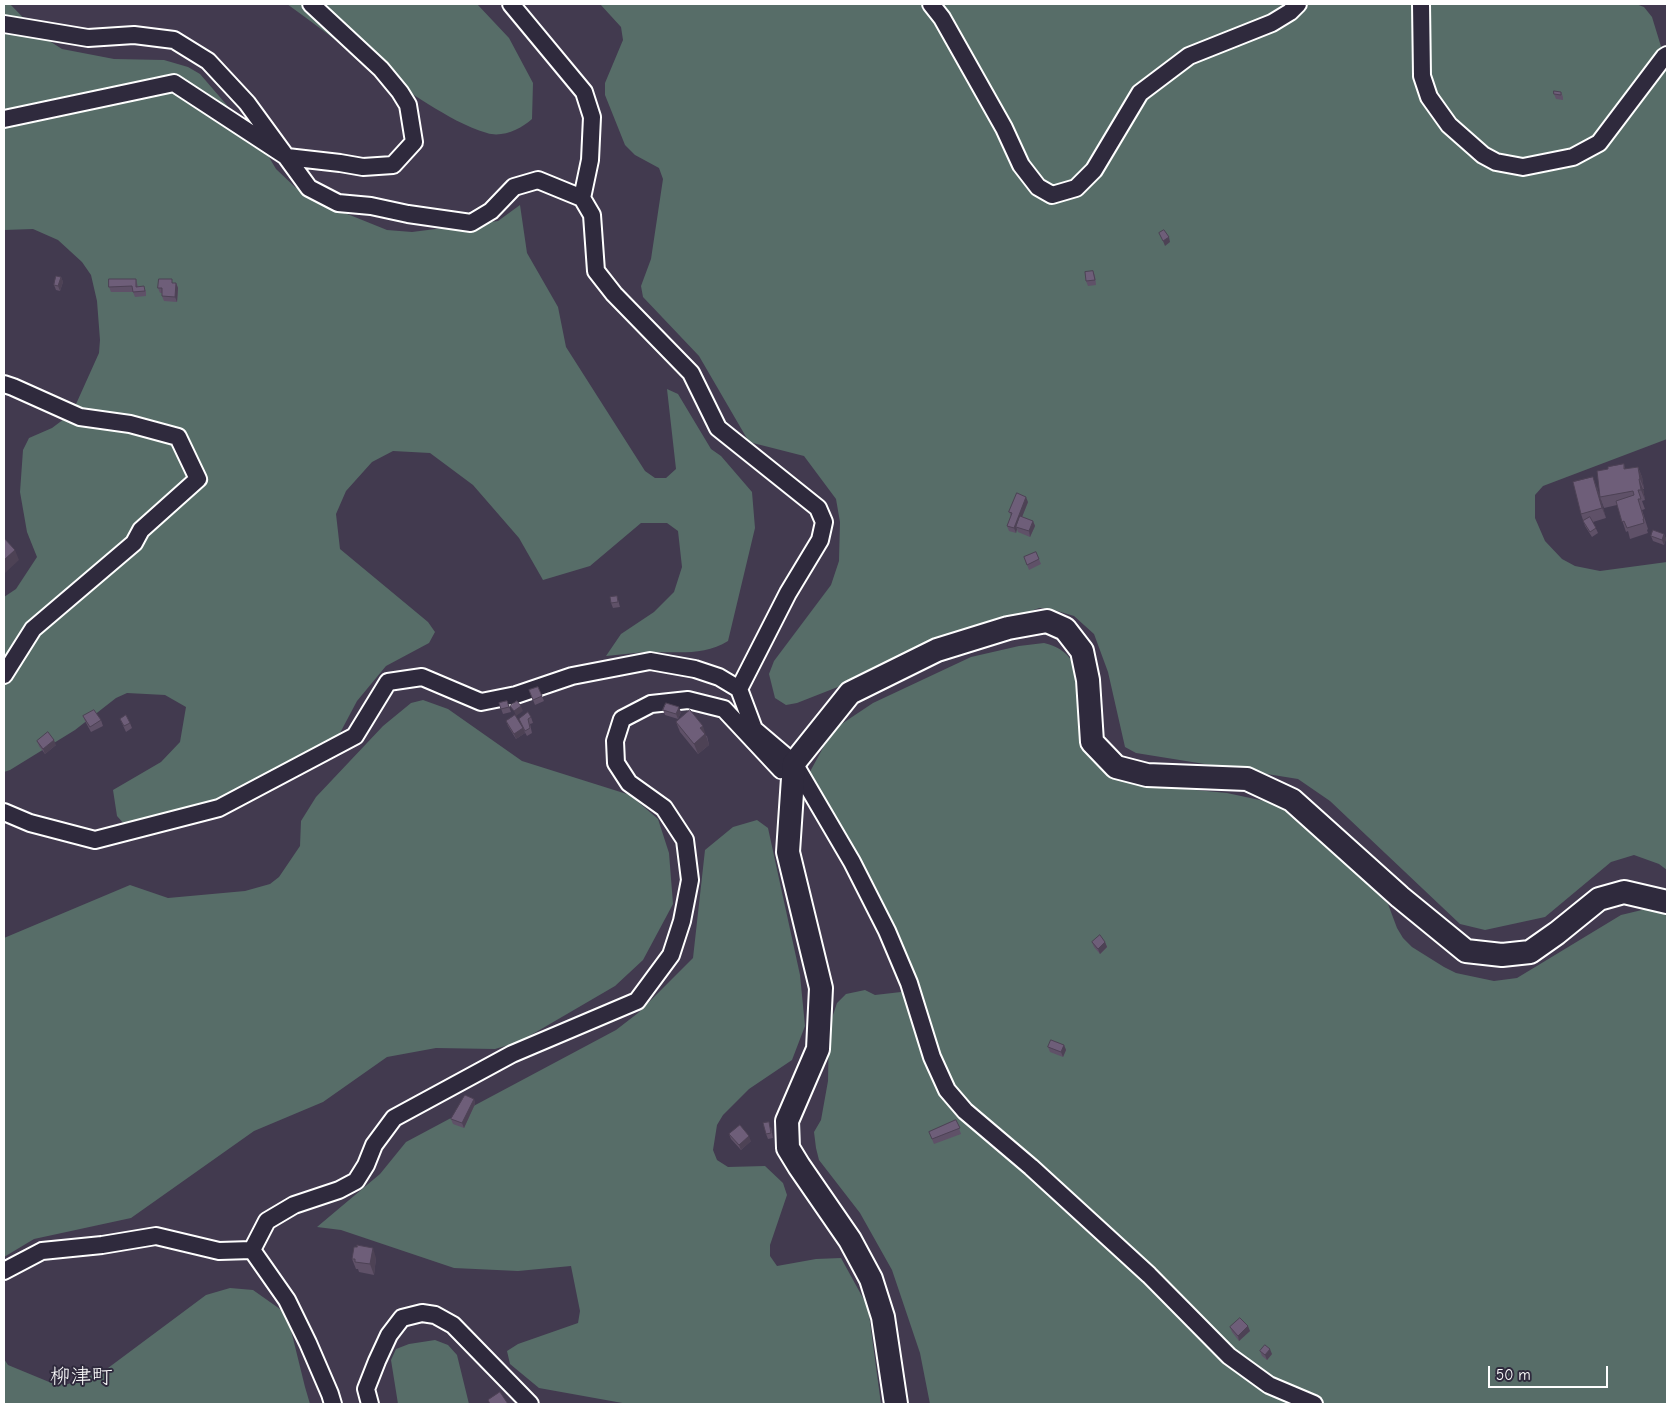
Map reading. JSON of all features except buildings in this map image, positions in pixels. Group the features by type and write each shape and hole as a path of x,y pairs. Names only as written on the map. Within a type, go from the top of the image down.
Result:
{"street":[{"path":"4,119 174,84 287,157 340,162 362,167 393,165 414,142 408,105 400,92 381,70 311,4"},
{"path":"511,4 584,92 592,117 590,160 582,198"},
{"path":"931,4 942,18 994,111 1021,165 1038,186 1052,195 1076,188 1094,170 1140,93 1189,56 1272,22 1290,12 1298,4"},
{"path":"1421,4 1422,76 1430,97 1449,125 1483,155 1496,162 1522,167 1573,158 1599,142 1667,55"},
{"path":"4,24 88,38 134,34 174,40 208,61 247,103 310,188 338,203 371,206 408,214 471,223 491,211 514,187 538,180 582,198 592,214 596,272 614,294 691,372 718,428 818,508 824,522 820,540 788,593 739,689"},
{"path":"4,384 80,417 130,424 178,437 198,478 141,530 134,543 33,629 4,675"},
{"path":"252,1250 267,1221 294,1205 339,1190 356,1181 366,1165 374,1145 394,1118 512,1054 637,1001 671,955 682,921 690,880 685,840 664,808 629,782 616,763 615,741 622,719 651,704 688,700 724,709 781,770 794,763 850,693 937,650 1008,628 1046,621 1065,630 1082,651 1088,680 1092,742 1116,767 1147,775 1248,779 1292,800 1386,884 1466,951 1502,955 1530,952 1599,899 1624,892 1667,902"},
{"path":"4,812 30,823 96,840 219,808 355,736 388,682 422,677 481,702 516,695 572,676 650,661 695,669 719,677 739,689 754,729 794,763 852,862 887,931 909,983 932,1057 948,1090 965,1111 1031,1167 1149,1275 1230,1356 1269,1385 1314,1404"},
{"path":"794,763 788,852 821,988 818,1049 787,1121 788,1148 850,1240 871,1279 883,1317 896,1404"},
{"path":"4,1272 42,1251 102,1245 156,1236 218,1252 252,1250"},
{"path":"252,1250 287,1300 308,1343 333,1404"},
{"path":"370,1404 366,1390 389,1335 402,1318 422,1313 435,1315 453,1325 530,1404"}],"green space":[{"path":"4,4 10,4 40,35 62,49 114,59 164,60 188,67 200,74 263,147 276,169 295,187 330,207 387,230 412,232 498,221 520,205 527,253 558,307 566,347 645,471 655,478 666,478 676,469 667,389 678,394 711,449 721,456 752,492 755,528 728,641 718,646 698,651 645,652 606,656 621,634 654,612 674,592 682,567 678,531 667,523 641,523 590,566 543,580 519,538 473,485 430,453 393,451 372,462 346,491 336,514 340,549 428,622 435,632 429,643 386,666 357,701 340,733 323,752 232,799 125,825 117,816 113,790 161,762 180,742 186,707 165,695 127,693 116,698 75,730 4,772 4,597 16,589 37,557 27,532 20,492 23,450 29,438 52,428 72,413 99,353 100,340 97,301 91,275 82,262 58,240 33,229 4,230"},
{"path":"287,4 477,4 509,38 533,83 532,119 517,129 499,134 487,133 464,124 392,80"},
{"path":"600,4 1636,4 1644,7 1652,17 1667,66 1667,439 1543,486 1535,495 1535,518 1545,541 1562,559 1575,566 1600,571 1667,562 1667,870 1659,864 1634,855 1611,862 1545,917 1485,930 1460,924 1330,801 1298,779 1136,753 1125,747 1108,672 1094,634 1074,616 1051,609 1039,608 797,703 786,705 775,698 769,674 774,661 831,585 839,561 840,522 836,499 804,456 749,442 699,356 643,297 641,286 651,259 663,179 659,168 635,155 625,145 605,95 605,83 623,40 621,27"},
{"path":"1044,643 1060,650 1073,662 1092,758 1100,768 1110,775 1133,784 1227,793 1269,802 1293,811 1339,852 1388,904 1397,928 1412,947 1456,973 1494,981 1517,978 1621,915 1646,909 1659,911 1667,916 1667,1404 930,1404 920,1353 892,1270 860,1213 819,1160 816,1148 814,1132 821,1120 828,1081 829,1027 837,1003 846,994 865,990 875,995 901,992 906,979 806,779 824,746 840,725 873,703 971,657 1019,646"},
{"path":"423,700 448,709 522,761 630,795 658,819 669,853 673,904 643,960 615,986 519,1042 495,1049 436,1048 387,1057 323,1102 254,1131 131,1218 34,1239 4,1257 4,938 130,885 168,898 245,891 270,884 279,877 300,846 301,821 316,797 383,726 411,703"},
{"path":"757,820 768,828 800,975 805,1026 792,1060 749,1089 723,1115 717,1125 713,1150 717,1160 728,1167 765,1166 783,1183 787,1195 770,1245 770,1256 777,1266 816,1259 841,1258 868,1307 881,1404 628,1404 539,1388 510,1364 507,1351 518,1344 578,1323 580,1311 571,1266 518,1271 454,1268 341,1230 317,1227 380,1174 406,1142 616,1030 638,1013 693,958 705,850 733,827"},
{"path":"230,1288 253,1290 287,1314 310,1404 4,1404 4,1359 8,1365 54,1384 68,1384 104,1371 206,1295"},
{"path":"435,1340 448,1345 457,1355 469,1404 398,1404 391,1360 396,1349 409,1344"}],"district":[{"name":"柳津町","path":"81,1377"}]}
